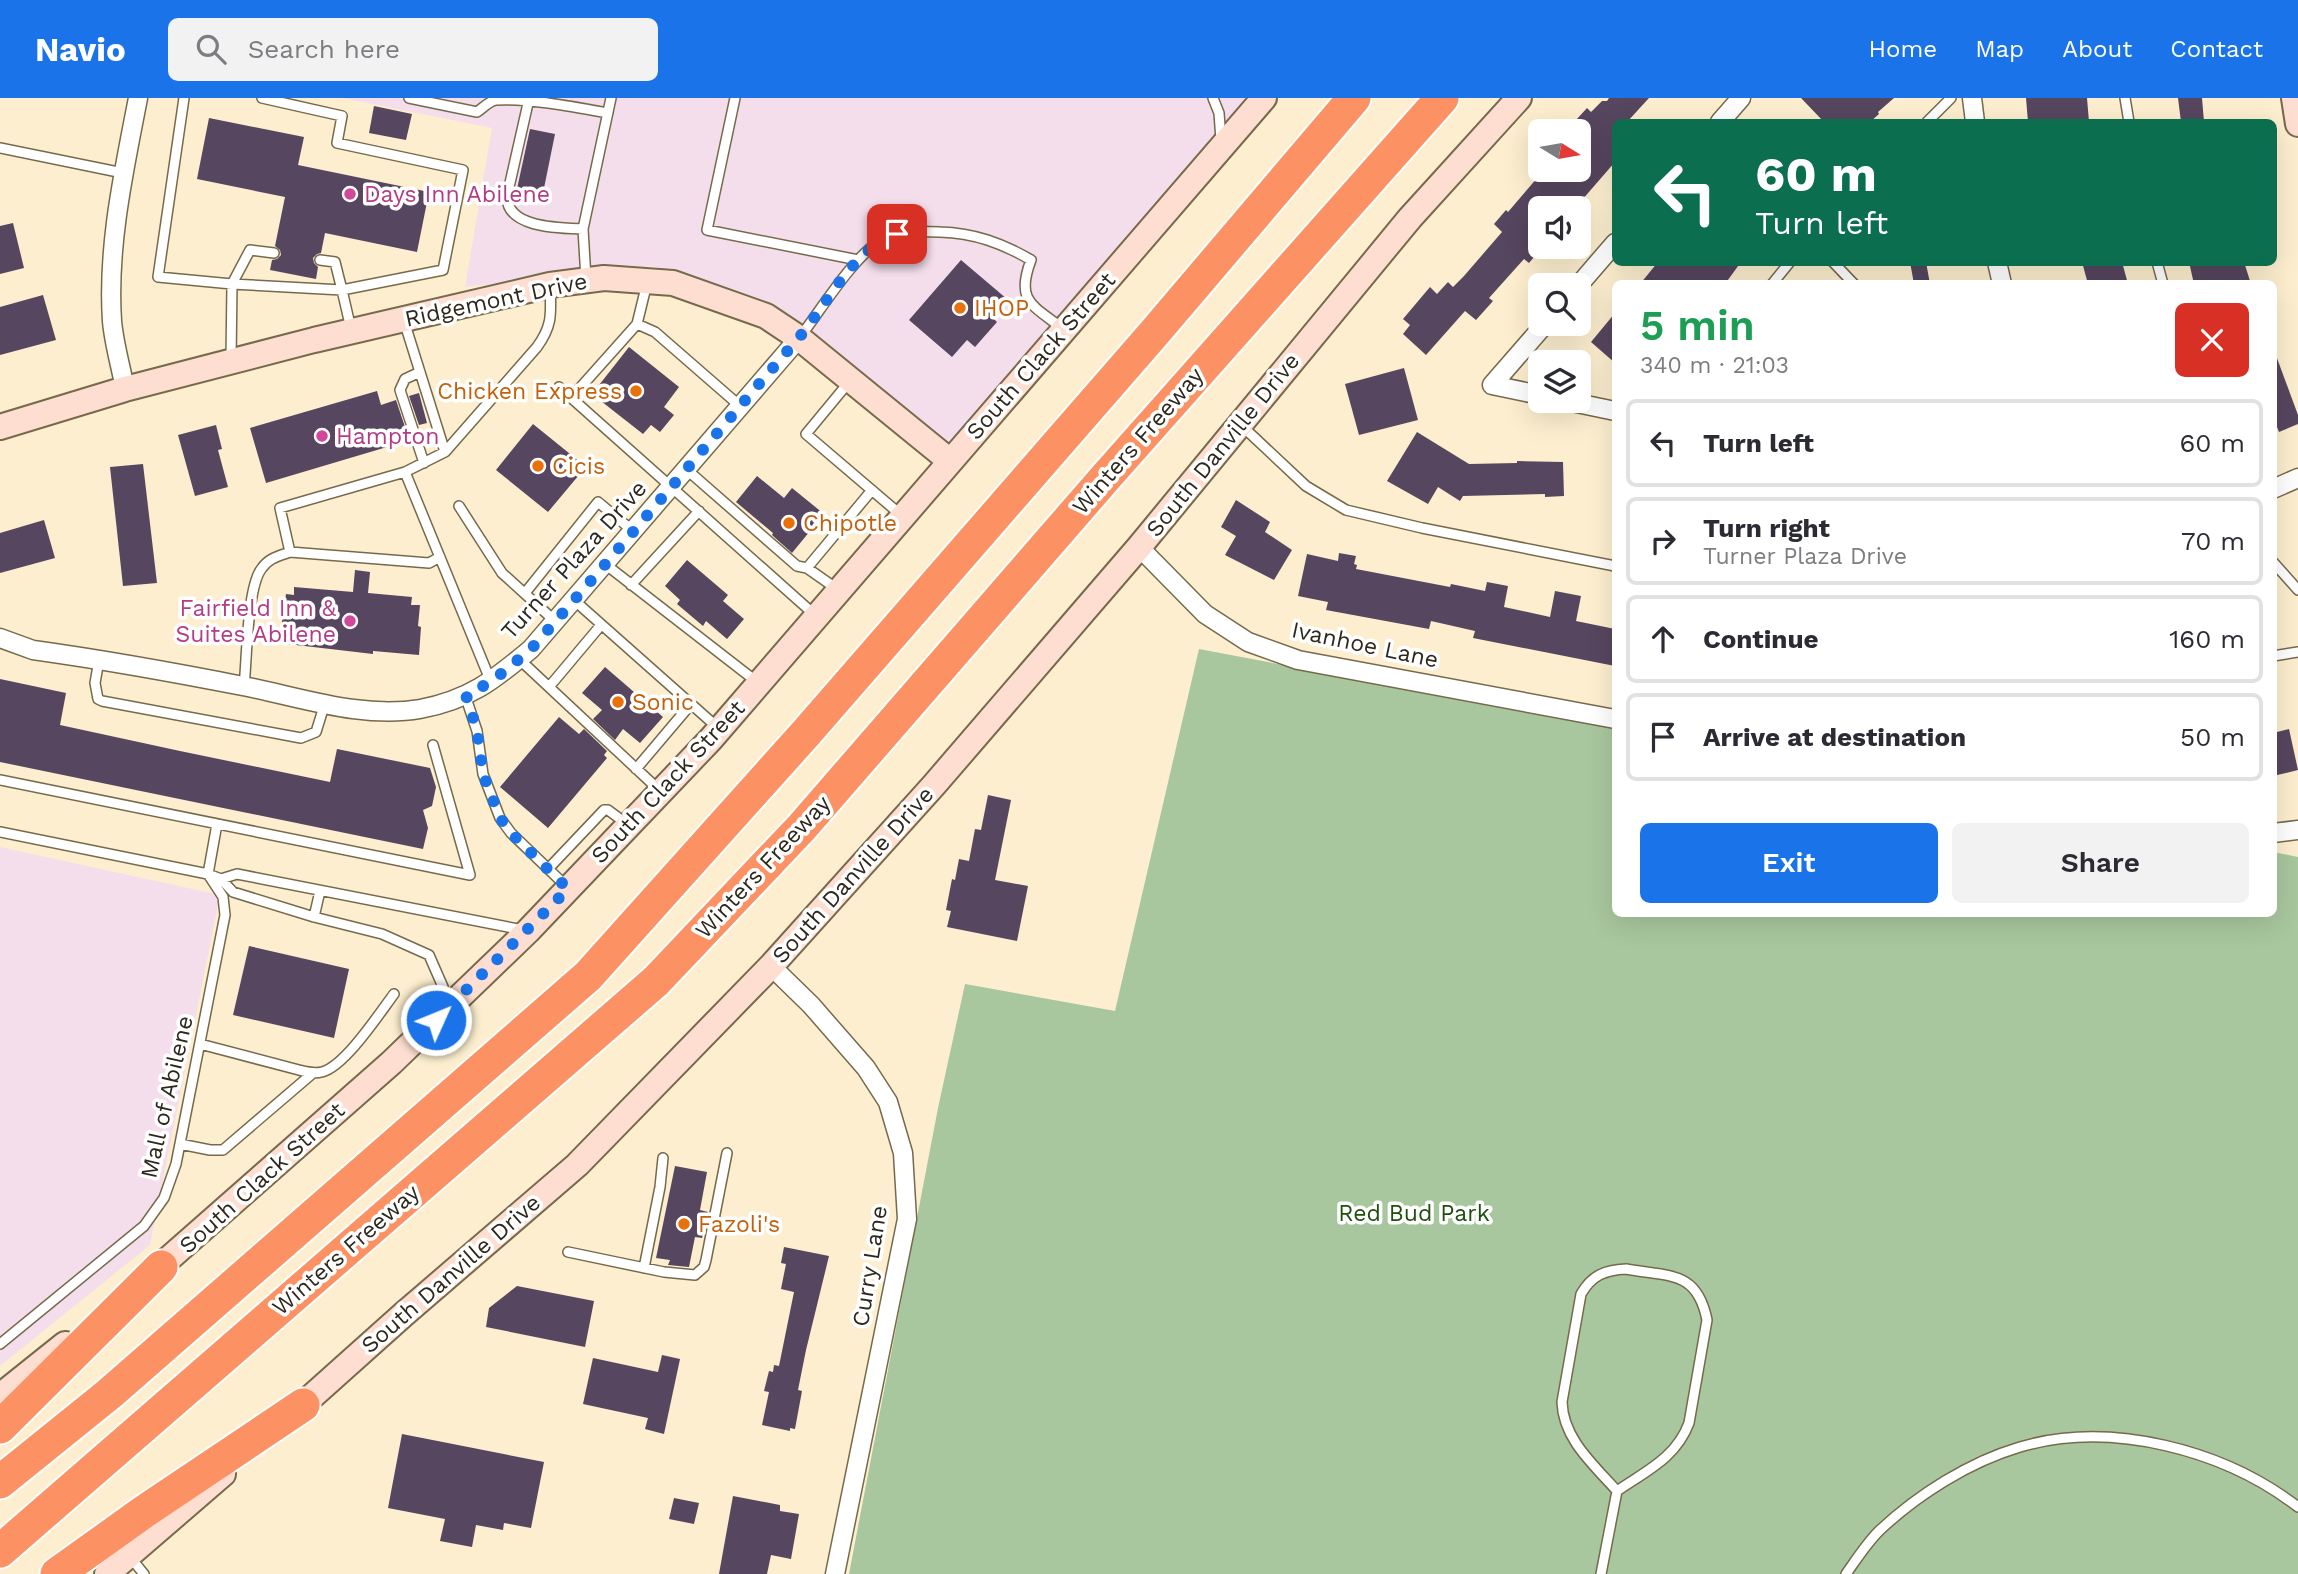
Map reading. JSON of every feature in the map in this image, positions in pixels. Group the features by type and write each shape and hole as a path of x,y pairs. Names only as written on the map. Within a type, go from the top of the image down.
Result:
{"highway":[{"name":"Winters Freeway","path":"0,1482 109,1394 588,976 806,733 1155,332 1354,98"},
{"name":"Winters Freeway","path":"0,1551 656,981 802,827 1105,478 1443,98"},
{"path":"0,1427 161,1267"},
{"path":"57,1574 303,1405"}],"main road":[{"name":"South Clack Street","path":"0,1396 161,1267 391,1063 528,931 719,729 1264,98"},
{"name":"South Danville Drive","path":"107,1574 136,1565 303,1405 577,1165 771,966 934,785 1139,547 1410,218 1519,98"},
{"path":"2294,98 2298,124"},
{"name":"Ridgemont Drive","path":"0,427 125,389 351,331 550,285 604,278 673,283 766,316 799,338 950,461"}],"street":[{"path":"125,389 113,324 111,265 123,173 138,98"},
{"path":"1723,119 1741,98"},
{"path":"1972,98 1975,119"},
{"path":"1589,273 1612,246"},
{"path":"1528,392 1492,385 1535,336"},
{"name":"Turner Plaza Drive","path":"0,638 33,649 379,711 419,709 466,695 491,682 556,622 799,338"},
{"path":"1591,406 1612,410"},
{"path":"2277,487 2298,478"},
{"name":"Ivanhoe Lane","path":"1139,547 1205,614 1248,642 1298,660 1612,718"},
{"path":"2277,833 2298,831"},
{"name":"Curry Lane","path":"771,966 811,1005 866,1068 888,1102 903,1153 907,1219 835,1574"}],"lane":[{"path":"184,98 158,277 342,290 443,270 464,170 337,143 342,116 262,98"},
{"path":"409,98 477,112 493,100 529,99 608,113"},
{"path":"586,280 583,229 611,98"},
{"path":"735,98 708,230 858,260"},
{"path":"1213,98 1219,113 1222,146"},
{"path":"1930,119 1951,98"},
{"path":"2125,98 2128,119"},
{"path":"529,99 507,196 509,210 516,218 526,221 558,228 583,229"},
{"path":"0,148 123,173"},
{"path":"799,338 858,260 882,240 905,231 955,232 983,237 1031,260 1024,278 1024,290 1029,303 1064,330"},
{"path":"231,361 232,284 250,250 274,253"},
{"path":"320,260 335,262 351,331"},
{"path":"1775,280 1787,266"},
{"path":"1837,266 1850,280"},
{"path":"571,398 637,324 648,281"},
{"path":"290,552 280,508 405,472 445,453 548,332 551,320 550,285"},
{"path":"403,319 445,453"},
{"path":"637,324 655,332 740,406"},
{"path":"420,372 405,379 400,390 424,463"},
{"path":"850,381 806,434 902,516"},
{"path":"559,387 816,616"},
{"path":"1240,424 1306,485 1346,510 1422,528 1612,564"},
{"path":"686,469 797,566 807,568 838,590"},
{"path":"405,472 491,682"},
{"path":"807,568 872,490"},
{"path":"525,593 598,502 633,531"},
{"path":"459,506 502,573 556,622"},
{"path":"631,585 699,511"},
{"path":"244,686 253,585 261,568 274,557 290,552 429,563 440,557"},
{"path":"605,564 758,683"},
{"path":"2277,566 2298,590"},
{"path":"575,601 719,729"},
{"path":"549,687 601,625"},
{"path":"2277,655 2298,652"},
{"path":"519,659 661,792"},
{"path":"99,660 95,683 98,699 102,701 301,738 316,732 325,703"},
{"path":"466,695 477,731 483,774 500,818 511,833 568,889"},
{"path":"636,769 691,704"},
{"path":"0,780 470,875 433,746"},
{"path":"548,869 604,810 608,810 628,826"},
{"path":"208,874 217,824"},
{"path":"0,832 221,878 237,874 528,931"},
{"name":"Mall of Abilene","path":"0,1344 144,1226 164,1198 176,1164 225,915 223,897 208,874"},
{"path":"221,878 233,892 314,917 382,933 429,955 443,987 436,1020"},
{"path":"314,917 320,891"},
{"path":"200,1044 313,1073 324,1072 358,1041 394,994"},
{"path":"180,1144 223,1150 313,1073"},
{"path":"568,1252 695,1276 704,1267 727,1153"},
{"path":"644,1268 663,1158"},
{"path":"1601,1574 1617,1491 1670,1454 1685,1434 1707,1320 1704,1305 1692,1285 1682,1280 1626,1269 1604,1271 1587,1283 1581,1294 1562,1402 1562,1416 1570,1436 1617,1491"},
{"path":"1846,1574 1877,1533 1936,1488 1966,1469 1994,1456 2046,1442 2109,1439 2195,1453 2244,1472 2298,1507"}],"shaded area":[{"path":"343,98 1255,98 950,449 781,311 653,266 465,287 492,128"},
{"path":"0,847 220,895 150,1245 0,1366"}],"green space":[{"name":"Red Bud Park","path":"1199,649 1612,727 1612,917 2277,917 2277,853 2298,857 2298,1574 849,1574 938,1108 965,984 1115,1011"}],"building":[{"path":"1609,98 1649,98 1630,119 1612,119 1612,165 1585,196 1528,196 1528,259 1532,259 1529,263 1524,259 1489,298 1493,301 1476,320 1465,311 1426,355 1403,334 1410,325 1403,319 1430,287 1437,294 1448,282 1453,287 1464,276 1502,232 1494,224 1534,182 1591,182 1591,119 1577,119 1587,108 1591,112"},
{"path":"1801,98 1894,98 1873,119 1821,119"},
{"path":"2026,98 2087,98 2089,119 2028,119"},
{"path":"2178,98 2202,98 2204,119 2181,119"},
{"path":"374,106 412,114 406,140 369,133"},
{"name":"Days Inn Abilene","path":"209,118 304,137 298,165 429,192 417,252 325,233 321,253 313,258 318,267 316,279 270,270 272,260 281,255 275,246 285,197 197,179"},
{"path":"530,129 555,134 541,203 515,198"},
{"path":"13,223 24,268 0,274 0,226"},
{"name":"IHOP","path":"961,260 1007,299 992,317 997,322 975,347 967,340 952,357 909,320"},
{"path":"1655,266 1738,266 1728,280 1643,280"},
{"path":"1911,266 1927,266 1929,280 1913,280"},
{"path":"2083,266 2123,266 2127,280 2087,280"},
{"path":"2190,266 2245,266 2250,280 2193,280"},
{"path":"43,295 56,340 0,355 0,307"},
{"path":"1612,317 1612,360 1591,342"},
{"name":"Chicken Express","path":"629,347 679,387 664,407 674,415 660,432 651,425 643,434 592,394"},
{"path":"2277,358 2298,415 2298,424 2279,432"},
{"path":"1404,368 1418,420 1359,435 1345,384"},
{"name":"Hampton","path":"377,391 381,405 396,400 406,430 391,434 392,439 385,440 387,447 266,483 250,428"},
{"path":"419,393 427,423 419,425 409,396"},
{"name":"Cicis","path":"533,424 580,462 573,471 579,475 548,512 496,470"},
{"path":"216,425 222,449 218,450 228,487 195,496 178,435"},
{"path":"1417,432 1469,464 1563,462 1564,496 1463,496 1460,501 1438,487 1428,504 1387,481"},
{"path":"143,464 157,583 123,586 110,467"},
{"name":"Chipotle","path":"757,476 784,498 792,488 824,514 792,553 736,502"},
{"path":"1236,500 1270,522 1265,532 1292,550 1274,580 1225,555 1236,536 1221,527"},
{"path":"44,520 55,558 0,573 0,533"},
{"path":"1339,553 1356,556 1356,569 1450,587 1451,584 1485,591 1487,582 1508,586 1504,607 1550,617 1555,591 1581,596 1576,621 1612,628 1612,665 1473,638 1475,631 1431,621 1429,629 1326,610 1328,602 1298,596 1307,554 1338,561"},
{"path":"687,560 728,595 723,601 744,619 727,639 706,621 703,626 677,604 680,600 665,586"},
{"name":"Fairfield Inn & Suites Abilene","path":"355,570 370,572 368,593 412,597 411,605 420,605 419,655 373,651 373,654 279,643 286,594 294,595 294,587 353,592"},
{"name":"Sonic","path":"605,667 663,717 640,743 623,729 615,740 593,719 602,710 582,693"},
{"path":"0,679 66,693 60,725 180,751 330,782 337,749 430,768 436,787 432,806 423,810 428,828 423,849 0,762"},
{"path":"559,717 579,734 584,729 607,751 604,755 607,758 548,828 500,787"},
{"path":"2289,729 2298,770 2277,775 2277,732"},
{"path":"988,795 1011,800 995,880 1028,886 1017,941 947,927 951,911 946,910 952,879 955,880 959,859 969,861 975,829 981,830"},
{"path":"249,946 349,969 334,1038 233,1015"},
{"name":"Fazoli's","path":"675,1166 707,1172 700,1210 708,1212 702,1238 695,1237 689,1267 668,1265 670,1260 656,1258"},
{"path":"784,1247 829,1256 798,1390 802,1391 795,1429 790,1428 790,1431 762,1425 769,1392 764,1391 769,1371 773,1372 774,1365 779,1366 794,1292 781,1289 786,1264 781,1263"},
{"path":"517,1286 594,1301 585,1347 486,1327 489,1308"},
{"path":"662,1355 680,1359 664,1434 645,1429 648,1418 583,1404 593,1358 658,1372"},
{"path":"402,1434 544,1462 531,1528 504,1523 503,1530 476,1525 472,1547 440,1541 445,1519 388,1508"},
{"path":"733,1496 780,1505 780,1511 799,1514 791,1559 771,1555 767,1574 719,1574"},
{"path":"674,1498 699,1503 694,1524 669,1519"}],"place":[{"name":"Days Inn Abilene","path":"350,194"},
{"name":"IHOP","path":"960,308"},
{"name":"Chicken Express","path":"636,391"},
{"name":"Hampton","path":"322,436"},
{"name":"Cicis","path":"538,466"},
{"name":"Chipotle","path":"789,523"},
{"name":"Fairfield Inn & Suites Abilene","path":"350,621"},
{"name":"Sonic","path":"618,702"},
{"name":"Fazoli's","path":"684,1224"}],"route":[{"path":"436,1020 568,889 506,828 500,818 483,774 477,731 466,695 491,682 531,649 799,338 858,260 882,240 897,234"}]}
